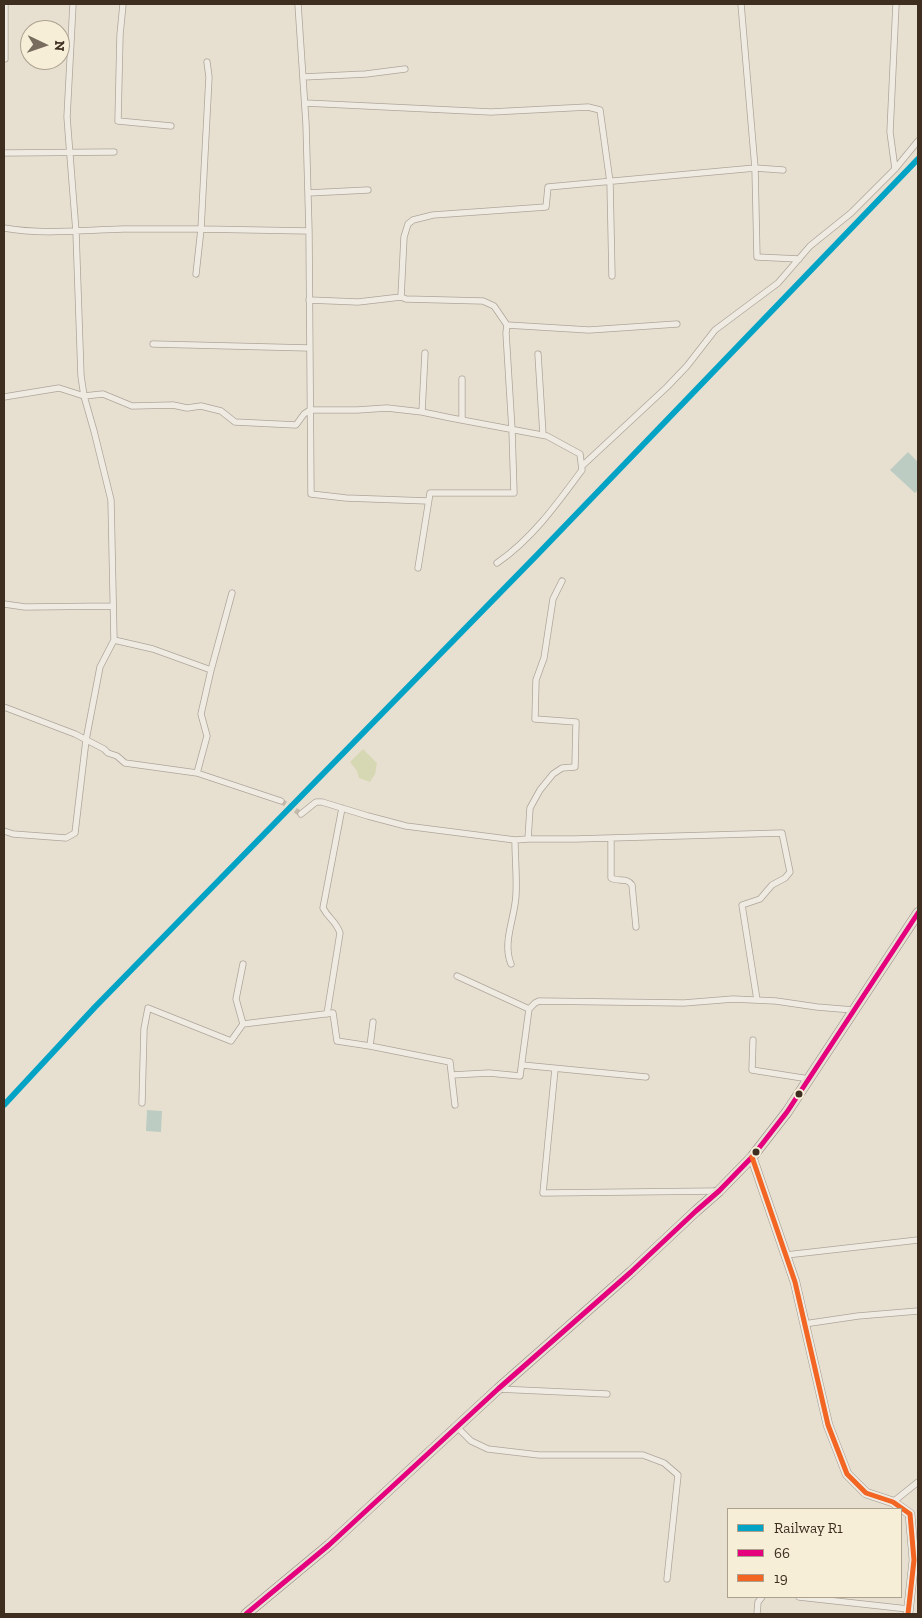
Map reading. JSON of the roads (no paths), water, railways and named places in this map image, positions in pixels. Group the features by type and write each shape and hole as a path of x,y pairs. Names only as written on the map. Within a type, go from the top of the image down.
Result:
{"main road":[{"path":"246,1614 329,1545 456,1427 719,1191 752,1156 787,1112 918,913"},
{"path":"752,1156 795,1282 828,1425 847,1474 866,1493 893,1502 914,1516 914,1560 908,1612"}],"street":[{"path":"4,4 6,58"},
{"path":"4,831 14,834 66,838 75,833 86,740 100,667 114,640 111,500 84,396 81,376 76,232 67,117 73,4"},
{"path":"123,4 120,35 118,121 171,126"},
{"path":"298,4 305,103 308,193 311,494 346,498 428,501"},
{"path":"740,4 754,168 757,257 799,259"},
{"path":"895,169 890,132 896,4"},
{"path":"196,274 208,77 207,62"},
{"path":"303,77 366,74 405,69"},
{"path":"305,103 491,112 588,107 600,110 610,182 612,276"},
{"path":"582,466 667,387 687,366 714,330 778,283 810,246 851,213 895,169 918,141"},
{"path":"4,153 114,152"},
{"path":"401,297 404,238 408,224 413,220 433,215 546,207 548,187 754,168 783,170"},
{"path":"308,193 368,190"},
{"path":"4,228 76,232 123,229 308,231"},
{"path":"309,300 358,302 401,297 406,299 483,301 494,306 507,326 514,492 430,493 418,568"},
{"path":"507,326 589,330 677,324"},
{"path":"153,344 310,348"},
{"path":"422,412 425,353"},
{"path":"538,354 543,435"},
{"path":"462,379 462,420"},
{"path":"4,396 58,388 84,396 103,394 132,406 173,405 187,408 201,406 221,412 235,422 282,425 296,425 304,414 310,410 387,408 422,412 543,435 558,441 580,454 582,470 533,533 520,546 497,563"},
{"path":"528,839 530,808 540,790 553,774 562,768 575,767 576,722 535,719 536,680 544,658 553,599 562,581"},
{"path":"197,773 207,736 201,714 232,593"},
{"path":"4,604 25,607 113,606"},
{"path":"114,640 153,649 211,670"},
{"path":"4,707 75,734 108,753 117,756 126,763 197,773 281,800"},
{"path":"301,814 316,802 322,802 406,826 515,840 782,832 790,872 785,878 772,885 760,899 742,905 758,1000"},
{"path":"327,1014 340,933 336,922 328,917 323,908 342,808"},
{"path":"611,838 611,878 614,880 626,880 632,885 636,927"},
{"path":"511,964 507,955 516,894 515,840"},
{"path":"142,1103 144,1029 148,1008 232,1041 243,1024 236,999 243,964"},
{"path":"457,976 530,1009"},
{"path":"452,1076 489,1073 520,1076 530,1009 539,1001 684,1003 733,999 776,1001 853,1010"},
{"path":"243,1024 333,1013 337,1041 450,1062 455,1105"},
{"path":"370,1046 372,1022"},
{"path":"753,1040 752,1070 809,1079"},
{"path":"522,1065 646,1077"},
{"path":"555,1069 543,1193 719,1191"},
{"path":"786,1255 918,1240"},
{"path":"804,1324 858,1316 918,1311"},
{"path":"498,1389 607,1394"},
{"path":"456,1427 471,1441 488,1449 539,1455 642,1455 664,1463 678,1475 667,1579"},
{"path":"893,1502 918,1482"},
{"path":"757,1614 758,1602 761,1598"},
{"path":"806,1598 908,1612"}],"tunnel":[{"path":"281,801 301,814"}],"rail line":[{"name":"R1","path":"4,1105 95,1007 536,556 918,159"}]}
